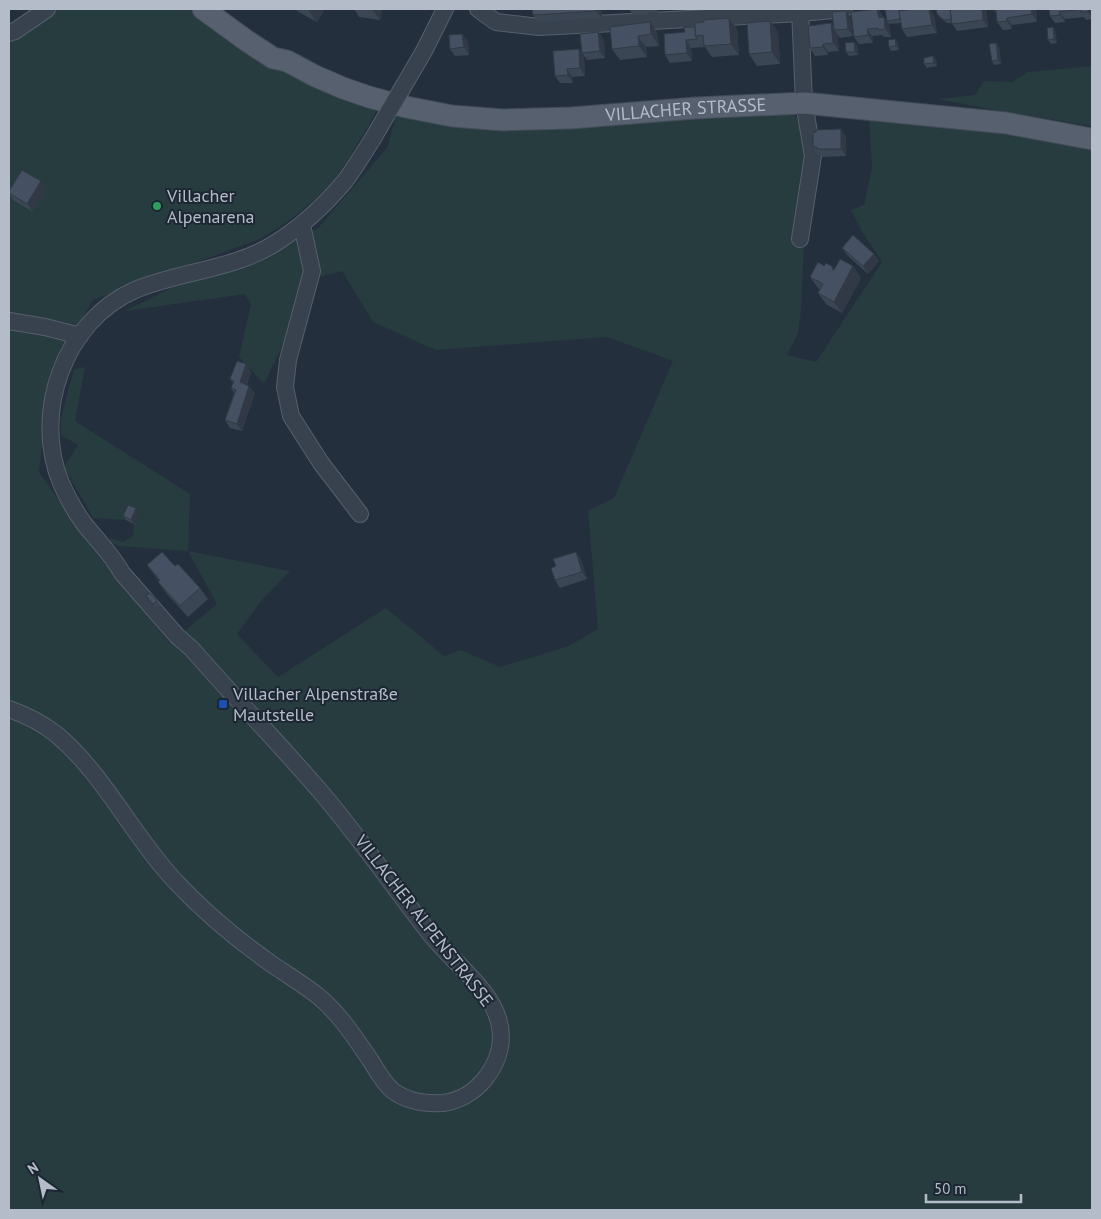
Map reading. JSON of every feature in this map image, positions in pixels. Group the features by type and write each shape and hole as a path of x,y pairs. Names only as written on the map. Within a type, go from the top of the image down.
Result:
{"main road":[{"name":"VILLACHER STRASSE","path":"203,9 260,51 273,58 287,61 343,88 406,107 452,116 503,120 572,118 696,108 804,103 1006,123 1092,139"},
{"name":"VILLACHER STRASSE","path":"223,9 252,32 280,50 287,61"}],"street":[{"path":"9,33 15,31 47,9"},
{"name":"VILLACHER ALPENSTRASSE","path":"9,708 32,718 54,733 76,752 176,882 212,917 324,1002 349,1030 393,1091 406,1098 424,1103 452,1102 479,1087 494,1068 502,1036 497,1014 490,1001 434,938 325,796 192,648 177,636 122,573 116,562 84,524 61,483 52,452 50,433 53,393 66,356 95,319 133,291 239,260 273,245 302,225 345,181 372,140 424,51 445,9"},
{"path":"478,9 496,22 539,27 844,9"},
{"path":"800,11 804,103 812,156 800,239"},
{"path":"302,225 312,271 288,360 285,387 291,416 321,463 360,514"},
{"path":"9,321 45,327 80,336"}],"green space":[{"path":"56,9 198,9 377,110 354,150 327,188 286,222 260,239 93,300 50,374 39,472 97,555 170,643 217,604 188,551 290,571 261,601 237,634 278,677 386,608 444,656 461,650 500,667 569,646 598,629 588,510 614,498 673,361 607,337 436,350 373,322 342,271 315,278 264,384 239,357 251,304 245,294 125,311 173,287 249,265 318,228 387,148 397,113 470,124 542,130 789,112 799,120 808,157 801,311 798,333 787,355 816,362 882,262 851,210 864,205 872,168 869,119 1007,132 1092,147 1092,1210 9,1210 9,40 24,34"},
{"path":"1092,66 1092,126 938,99 975,95 984,81 1012,82 1028,72"},
{"path":"85,367 75,421 190,494 188,551 119,546 109,542 110,538 123,542 133,536 134,524 139,512 126,520 93,518 64,467 78,445 61,435 61,418 74,369"}],"building":[{"path":"532,9 596,9 596,11 533,15"},
{"path":"877,9 879,18 884,17 885,29 867,29 868,35 854,37 851,12"},
{"path":"885,9 899,9 900,19 887,21"},
{"path":"929,9 932,25 902,29 899,11"},
{"path":"936,9 950,9 951,19 944,20 937,14"},
{"path":"950,9 982,9 983,20 952,24"},
{"path":"996,9 1031,9 1032,14 1007,18 1007,21 997,22"},
{"path":"1049,9 1081,9 1059,12 1060,15 1050,16"},
{"path":"1081,9 1088,9 1088,12 1081,12"},
{"path":"846,11 848,29 834,30 832,12"},
{"path":"729,18 731,44 704,46 703,35 695,36 695,23 704,22 704,20"},
{"path":"770,21 772,52 749,54 747,23"},
{"path":"650,22 651,34 638,36 639,46 612,49 610,27"},
{"path":"831,23 833,43 823,44 823,47 810,48 808,26"},
{"path":"684,27 695,27 695,36 698,39 686,40 687,53 665,55 664,34 685,32"},
{"path":"1053,27 1054,39 1048,40 1047,28"},
{"path":"598,32 600,51 582,53 580,34"},
{"path":"462,34 464,47 450,49 449,35"},
{"path":"895,39 896,46 889,47 888,40"},
{"path":"854,42 855,52 846,52 845,43"},
{"path":"996,43 998,60 992,61 989,44"},
{"path":"579,49 580,68 567,69 568,75 555,76 553,51"},
{"path":"933,56 934,63 924,64 924,58"},
{"path":"841,129 841,149 817,149 817,147 813,147 813,132 816,132 816,130"},
{"path":"22,170 41,181 27,204 9,193"},
{"path":"853,235 874,254 863,266 842,248"},
{"path":"840,259 853,266 834,302 818,293 823,284 810,277 818,262 824,266 826,263 833,267 832,269 834,270"},
{"path":"237,361 246,364 240,382 249,386 237,424 225,420 236,390 231,388 234,381 230,379"},
{"path":"128,505 136,508 131,520 123,516"},
{"path":"162,552 175,566 178,564 200,588 180,606 158,582 160,580 147,565"},
{"path":"576,552 582,572 555,580 551,568 556,566 553,559"},
{"path":"150,593 157,601 153,604 146,596"}],"place":[{"name":"Villacher Alpenarena","path":"157,206"},
{"name":"Villacher Alpenstraße Mautstelle","path":"223,704"}]}
